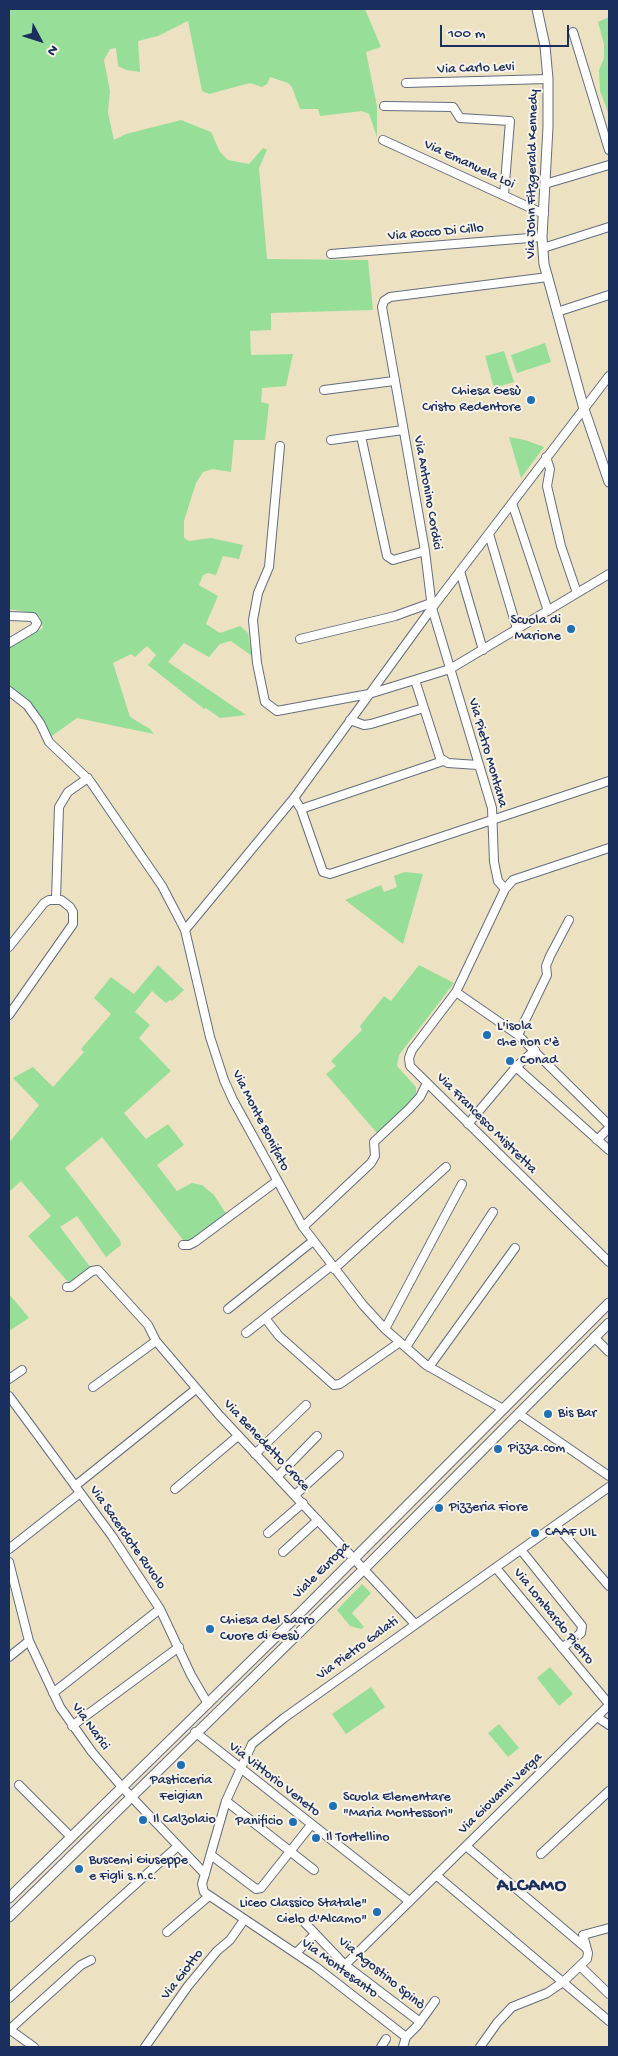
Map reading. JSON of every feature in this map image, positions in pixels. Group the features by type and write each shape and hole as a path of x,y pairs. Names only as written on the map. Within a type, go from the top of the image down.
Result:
{"street":[{"name":"Via John Fitzgerald Kennedy","path":"537,9 545,46 548,79 543,248 548,277 584,409 609,478"},
{"path":"573,32 609,150"},
{"name":"Via Carlo Levi","path":"406,83 548,79"},
{"path":"384,106 453,107 460,118 510,121 504,195"},
{"name":"Via Emanuela Loi","path":"383,140 544,214"},
{"path":"545,184 609,165"},
{"path":"543,248 609,227"},
{"name":"Via Rocco Di Cillo","path":"331,254 542,236"},
{"name":"Via Antonino Cordici","path":"432,606 425,551 382,307 384,301 390,297 548,277"},
{"path":"557,312 609,295"},
{"path":"185,930 294,798 432,606 609,376"},
{"path":"324,390 394,381"},
{"path":"331,440 403,430"},
{"path":"361,436 387,556 393,560 425,551"},
{"path":"280,446 269,567 258,593 253,620 257,664 265,702 277,711 369,694 450,669 609,574"},
{"path":"546,457 550,469 547,486 562,546 577,593"},
{"path":"512,503 548,611"},
{"path":"488,534 517,629"},
{"path":"460,572 483,650"},
{"path":"300,639 432,606"},
{"name":"Via Pietro Montana","path":"432,606 492,808 494,862 498,881 504,889"},
{"path":"9,616 33,617 37,623 34,628 9,643"},
{"path":"415,680 440,758 443,761"},
{"name":"Via Monte Bonifato","path":"9,692 27,705 40,722 49,742 88,778 151,868 185,930 210,1037 224,1080 277,1181 304,1227 333,1268 363,1305 403,1345 429,1367 503,1409"},
{"path":"350,720 364,725 371,724 424,708"},
{"path":"301,809 443,761 478,765"},
{"path":"56,899 59,807 68,792 88,778"},
{"path":"294,798 301,809 323,872 326,874 609,780"},
{"path":"597,1140 609,1126 518,1035 456,992 504,889 513,880 609,848"},
{"path":"9,947 44,903 56,899 66,902 70,907 73,912 73,924 9,1015"},
{"path":"518,1035 547,976 546,966 550,956 569,920"},
{"name":"Via Francesco Mistretta","path":"456,992 408,1058 410,1066 609,1262"},
{"path":"468,1124 516,1067 535,1050"},
{"path":"516,1067 609,1150"},
{"path":"304,1227 371,1163 375,1156 374,1142 420,1097 427,1083"},
{"path":"246,1332 333,1268 446,1167"},
{"path":"183,1245 195,1242 277,1181"},
{"path":"386,1329 462,1184"},
{"path":"265,1318 280,1336 334,1385 403,1345 494,1212"},
{"path":"228,1309 314,1241"},
{"path":"429,1367 515,1248"},
{"name":"Via Benedetto Croce","path":"67,1287 71,1287 92,1271 98,1270 148,1325 156,1341 238,1436 415,1624"},
{"name":"Viale Europa","path":"9,1898 208,1704 609,1303"},
{"name":"Viale Europa","path":"9,1917 132,1797 195,1732 364,1569 609,1323"},
{"path":"594,1337 609,1352"},
{"path":"93,1387 156,1341"},
{"path":"9,1379 22,1370"},
{"path":"9,1549 196,1388"},
{"name":"Via Sacerdote Ruvolo","path":"9,1396 112,1536 160,1609 191,1675 208,1704"},
{"path":"255,1454 306,1405"},
{"path":"519,1414 609,1476"},
{"path":"176,1489 238,1436"},
{"path":"277,1476 318,1436"},
{"path":"295,1495 339,1455"},
{"name":"Via Pietro Galati","path":"207,1894 202,1884 226,1801 252,1744 284,1718 609,1487"},
{"path":"268,1533 303,1504"},
{"path":"283,1552 318,1520"},
{"path":"556,1526 609,1586"},
{"path":"521,1550 582,1626 581,1633 562,1648"},
{"name":"Via Narici","path":"9,1562 29,1641 52,1693 72,1726 122,1787 205,1874"},
{"name":"Via Lombardo Pietro","path":"496,1568 609,1705"},
{"path":"52,1693 160,1609"},
{"path":"9,1657 29,1641"},
{"path":"72,1726 179,1647"},
{"name":"Via Giovanni Verga","path":"345,1965 609,1705"},
{"path":"597,1717 609,1725"},
{"name":"Via Vittorio Veneto","path":"195,1732 409,1901"},
{"path":"19,1785 71,1836"},
{"path":"541,1854 609,1791"},
{"path":"226,1801 314,1870"},
{"path":"211,1855 256,1889 261,1888 311,1825"},
{"path":"9,1998 178,1846"},
{"path":"466,1846 587,1949"},
{"path":"436,1875 609,2020"},
{"path":"167,1932 207,1894"},
{"name":"Via Montesanto","path":"207,1894 347,1989 406,2036"},
{"name":"Via Giotto","path":"145,2047 188,1986 230,1940 244,1920"},
{"name":"Via Agostino Spinò","path":"305,1923 345,1965 420,2022"},
{"path":"480,2047 496,2023 512,2007 547,1993 563,1982 587,1960 587,1949 583,1935 605,1929"},
{"path":"296,1953 315,1934"},
{"path":"34,2047 9,2030 81,1966 91,1960"},
{"path":"580,1966 609,1994"},
{"path":"403,2047 406,2036 420,2022 435,2002"},
{"path":"381,2047 386,2039"}],"green space":[{"path":"9,9 365,9 381,47 366,52 377,106 377,137 369,114 362,111 320,116 318,109 300,109 292,87 288,83 270,77 267,84 262,87 250,83 209,94 202,91 188,21 158,36 138,41 140,72 126,70 118,66 116,48 110,49 104,60 110,91 108,113 114,140 126,134 181,120 211,132 220,152 228,160 249,164 263,148 267,150 259,168 267,259 368,260 373,310 271,313 271,330 250,331 251,355 293,354 286,386 262,388 261,402 269,404 265,440 234,440 231,472 213,469 203,472 196,483 184,521 184,538 189,541 211,538 243,545 239,559 223,556 216,575 208,573 203,575 199,585 218,596 206,624 220,633 240,626 248,633 252,656 231,641 220,644 209,657 184,643 168,662 246,715 220,718 206,708 204,709 148,665 156,655 147,646 135,657 131,654 113,663 130,717 150,729 154,734 77,718 49,738 9,687 9,647 43,628 40,617 33,613 9,609"},
{"path":"609,17 609,115 600,91 599,70 604,58 604,44 598,22"},
{"path":"545,343 551,362 517,373 511,355"},
{"path":"504,351 514,382 494,388 485,356"},
{"path":"509,437 525,440 544,447 521,478"},
{"path":"405,872 423,874 403,944 345,900 381,885 384,892 397,887 394,876"},
{"path":"158,965 184,990 172,1001 170,1000 166,1003 152,991 135,1012 150,1025 139,1038 171,1071 124,1113 146,1139 168,1124 184,1145 157,1165 177,1191 192,1183 202,1185 214,1195 227,1215 196,1240 187,1243 102,1137 65,1168 120,1240 121,1245 106,1257 77,1216 60,1227 91,1268 71,1283 68,1282 28,1236 51,1216 21,1181 9,1192 9,1143 39,1105 13,1078 33,1067 53,1087 84,1052 81,1049 111,1014 94,998 111,977 134,994"},
{"path":"419,965 454,983 399,1055 397,1066 416,1087 416,1096 377,1133 326,1074 336,1066 331,1061 362,1030 360,1026 384,996 391,1001"},
{"path":"9,1294 29,1318 9,1331"},
{"path":"362,1584 371,1593 352,1613 364,1627 361,1629 350,1626 337,1610"},
{"path":"550,1667 573,1694 559,1706 537,1678"},
{"path":"371,1687 385,1707 346,1734 332,1714"},
{"path":"499,1724 519,1748 508,1757 488,1733"}],"place":[{"name":"Chiesa Gesù Cristo Redentore","path":"531,400"},
{"name":"Scuola di Marione","path":"571,629"},
{"name":"L'isola che non c'è","path":"487,1035"},
{"name":"Conad","path":"510,1061"},
{"name":"Bis Bar","path":"548,1414"},
{"name":"Pizza.com","path":"498,1449"},
{"name":"Pizzeria Fiore","path":"439,1508"},
{"name":"CAAF UIL","path":"535,1533"},
{"name":"Chiesa del Sacro Cuore di Gesù","path":"210,1629"},
{"name":"Pasticceria Feigian","path":"181,1765"},
{"name":"Scuola Elementare \"Maria Montessori\"","path":"333,1806"},
{"name":"Il Calzolaio","path":"143,1820"},
{"name":"Panificio","path":"293,1822"},
{"name":"Il Tortellino","path":"316,1838"},
{"name":"Buscemi Giuseppe e Figli s.n.c.","path":"79,1869"},
{"name":"Liceo Classico Statale\" Cielo d'Alcamo\"","path":"377,1912"}],"district":[{"name":"ALCAMO","path":"532,1887"}]}
